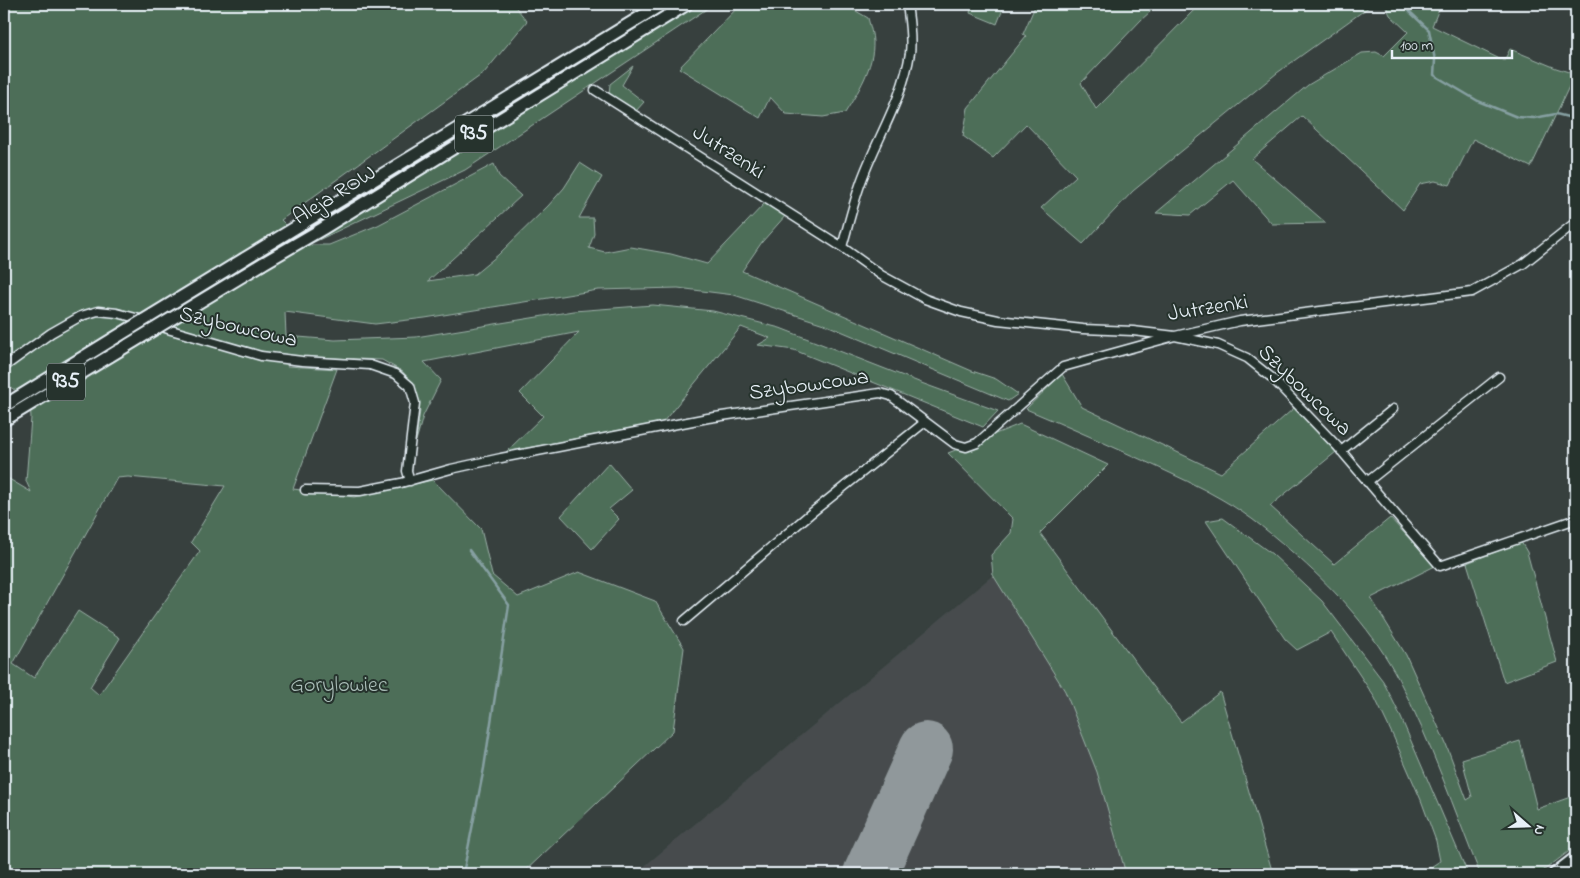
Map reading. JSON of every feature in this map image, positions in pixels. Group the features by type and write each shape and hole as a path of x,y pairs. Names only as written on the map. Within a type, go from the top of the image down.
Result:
{"main road":[{"name":"Aleja ROW","path":"4,406 662,4"},
{"name":"Aleja ROW","path":"4,420 687,4"},
{"path":"1554,874 1576,857"}],"street":[{"path":"842,247 860,184 884,130 904,76 910,52 910,26 907,4"},
{"name":"Jutrzenki","path":"595,90 842,247 881,276 925,299 961,312 998,320 1175,336 1240,321 1472,292 1523,264 1573,224"},
{"path":"1573,224 1576,234"},
{"name":"Szybowcowa","path":"4,366 50,334 81,316 98,311 136,318 261,356 302,361 370,365 396,374 410,386 415,404 407,471 410,481"},
{"name":"Szybowcowa","path":"305,490 360,491 410,481 451,469 501,458 708,418 880,393 891,396 955,444 966,447 978,443 1063,367 1175,336 1218,345 1247,358 1272,378 1341,451 1440,566 1576,519"},
{"path":"1367,482 1499,377"},
{"path":"1341,451 1393,409"},
{"path":"684,621 810,514 925,422"}],"shaded area":[{"path":"993,575 1065,691 1097,772 1126,874 635,874"}],"green space":[{"name":"Gorylowiec","path":"4,4 513,4 527,21 484,73 281,220 307,246 329,245 378,225 494,164 499,176 521,196 428,281 475,274 498,255 548,206 564,188 580,163 602,177 579,218 593,218 594,234 589,248 605,252 631,247 671,254 707,264 765,203 786,215 762,242 742,271 972,371 996,379 1018,394 1008,401 824,324 734,295 678,288 598,290 425,318 375,324 285,312 286,336 335,340 416,337 574,311 653,305 713,311 780,328 998,411 983,427 794,350 758,345 770,338 741,327 663,422 506,452 543,416 520,393 579,332 424,362 441,380 423,416 416,441 420,411 415,387 403,372 382,360 286,356 287,366 337,369 293,489 354,497 433,480 481,529 492,575 518,597 579,572 655,601 684,648 673,731 522,874 4,874 4,476 31,492 26,481 31,418 30,400 4,383","holes":["128,477 225,486 191,542 200,551 99,695 90,687 120,638 78,611 34,678 13,664 117,478"]},
{"path":"699,4 714,4 465,170 311,244"},
{"path":"741,4 844,4 868,18 873,39 871,61 855,97 845,113 823,117 786,114 770,97 760,118 679,68"},
{"path":"972,4 1005,4 997,24 970,13"},
{"path":"1036,4 1159,4 1141,20 1081,83 1096,109 1200,4 1373,4 1277,73 1133,191 1083,244 1041,208 1076,176 1026,124 993,158 963,136 968,108 1026,36 1023,34"},
{"path":"1385,4 1441,4 1432,26 1504,61 1510,49 1575,74 1531,167 1473,139 1450,185 1435,181 1420,184 1403,210 1302,116 1252,159 1326,223 1272,224 1233,180 1190,215 1156,213 1308,85 1362,53 1376,52 1384,56 1408,32 1390,15"},
{"path":"633,66 622,85 644,102 636,111 609,94 610,84"},
{"path":"1062,374 1082,407 1221,473 1294,408 1336,452 1270,506 1334,564 1390,518 1435,566 1371,598 1406,655 1446,744 1467,800 1472,797 1462,759 1520,741 1537,809 1576,795 1576,846 1539,874 1480,874 1432,751 1411,703 1389,662 1354,614 1328,585 1280,541 1232,505 1153,465 1026,409"},
{"path":"1020,424 1108,465 1040,533 1181,722 1220,692 1273,874 1126,874 1097,772 1065,691 993,575 991,555 1011,533 1013,519 948,453"},
{"path":"609,463 632,490 609,509 619,519 592,549 561,516"},
{"path":"1223,518 1272,554 1322,601 1383,681 1399,713 1468,874 1420,874 1440,861 1436,841 1421,800 1375,698 1331,632 1297,650 1285,639 1206,521"},
{"path":"1521,542 1527,552 1557,662 1504,682 1467,563"}],"waterway":[{"path":"1404,4 1429,30 1435,60 1434,75 1478,101 1517,117 1534,118 1556,114 1576,119"},
{"path":"463,874 484,768 509,605 469,550"}],"runway":[{"path":"870,874 926,749"}]}
